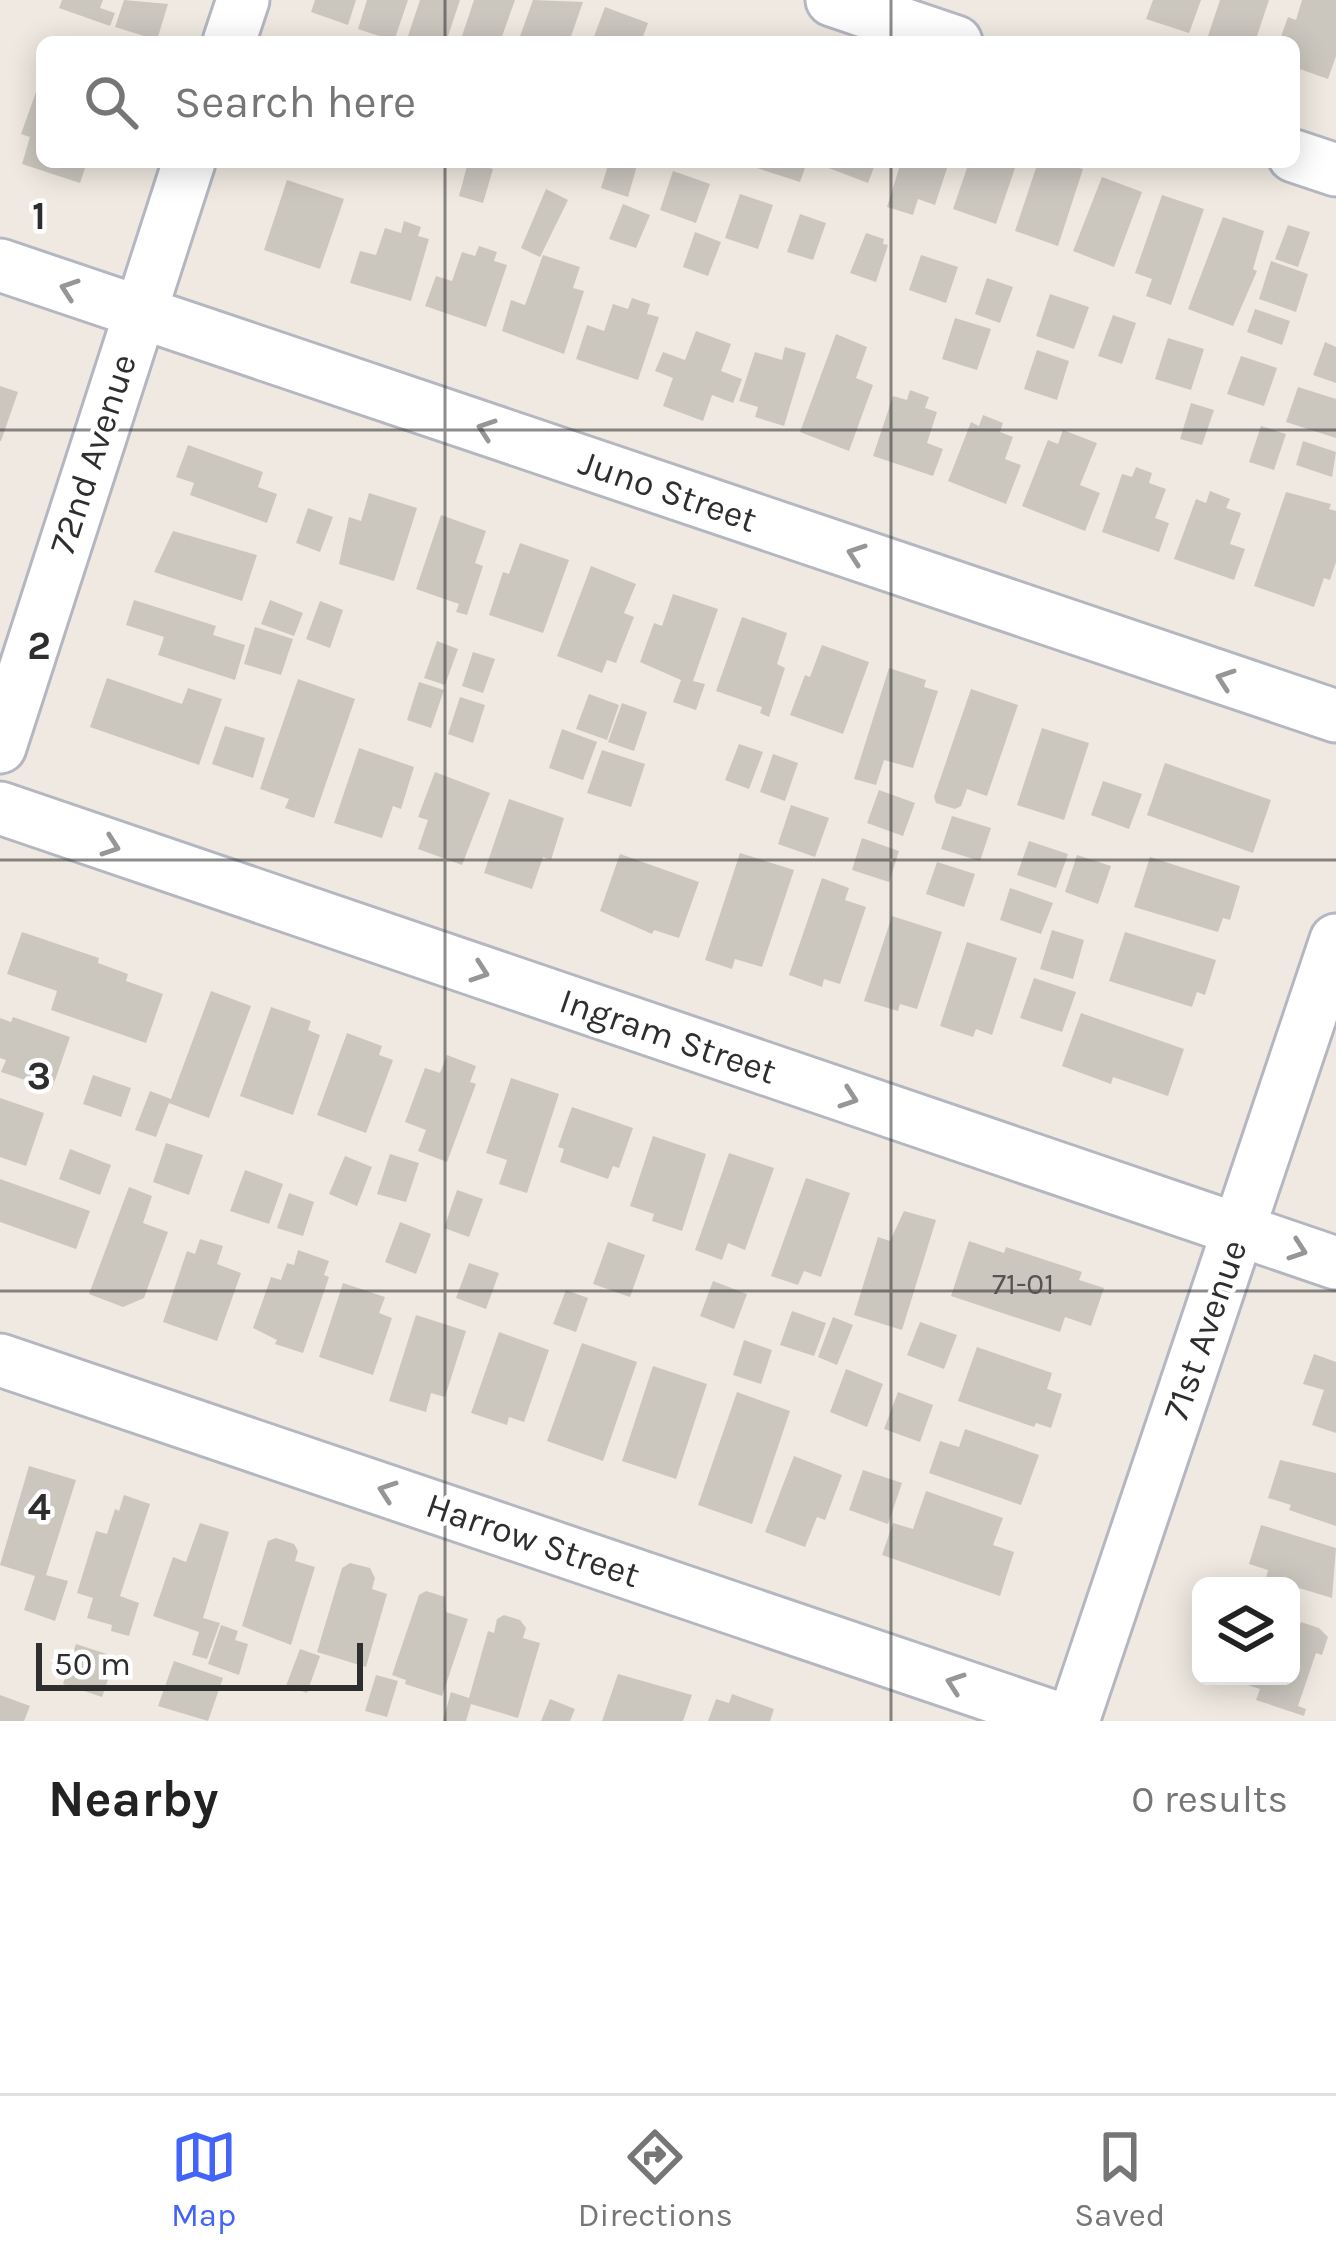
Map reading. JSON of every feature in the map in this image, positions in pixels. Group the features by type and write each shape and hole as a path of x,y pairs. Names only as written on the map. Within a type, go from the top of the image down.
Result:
{"street":[{"path":"231,36 243,0"},
{"path":"832,0 938,36"},
{"path":"1300,158 1336,170"},
{"name":"72nd Avenue","path":"0,746 187,168"},
{"name":"Juno Street","path":"0,266 1336,716"},
{"name":"Ingram Street","path":"0,808 1336,1263"},
{"name":"71st Avenue","path":"1070,1721 1336,940"},
{"name":"Harrow Street","path":"0,1360 1070,1721"}],"building":[{"path":"62,0 103,0 100,8 115,13 110,26 59,8"},
{"path":"124,0 168,4 158,36 115,27"},
{"path":"315,0 356,0 348,25 311,12"},
{"path":"367,0 408,0 396,36 358,29"},
{"path":"420,0 460,0 448,36 408,36"},
{"path":"474,0 515,0 502,36 462,36"},
{"path":"533,0 583,2 571,36 520,36"},
{"path":"1153,0 1201,0 1189,33 1146,19"},
{"path":"1220,0 1269,0 1257,36 1208,36"},
{"path":"1302,0 1336,0 1336,56 1328,79 1300,69 1300,36 1281,36 1288,17 1296,20"},
{"path":"605,7 648,23 643,36 594,36"},
{"path":"36,92 36,168 85,168 80,183 22,164 30,137 21,134"},
{"path":"466,168 493,169 483,203 459,196"},
{"path":"607,168 636,168 628,197 601,188"},
{"path":"757,168 805,168 800,182"},
{"path":"829,168 874,168 868,183"},
{"path":"899,168 947,168 935,205 918,199 913,215 887,207"},
{"path":"967,168 1015,168 996,224 953,209"},
{"path":"1036,168 1083,169 1058,246 1015,231"},
{"path":"673,171 710,184 696,223 660,210"},
{"path":"1102,177 1142,192 1114,267 1073,251"},
{"path":"287,180 344,199 320,269 264,250"},
{"path":"546,189 568,200 540,257 521,248"},
{"path":"740,194 773,205 758,249 725,238"},
{"path":"1162,195 1204,209 1171,305 1146,296 1152,279 1135,273"},
{"path":"623,204 650,215 636,248 609,239"},
{"path":"800,214 826,223 813,260 787,252"},
{"path":"1223,217 1264,231 1253,269 1257,271 1233,326 1188,309"},
{"path":"404,221 421,227 418,236 429,239 411,301 350,283 360,251 376,255 385,228 401,233"},
{"path":"1288,225 1310,232 1298,267 1275,259"},
{"path":"695,232 721,242 708,276 683,267"},
{"path":"866,233 888,245 876,282 850,273"},
{"path":"479,246 497,252 494,261 507,265 486,327 425,306 436,276 452,281 462,252 475,256"},
{"path":"543,255 580,267 573,288 584,291 564,354 502,331 511,300 525,305"},
{"path":"921,255 958,267 946,303 909,290"},
{"path":"1271,261 1308,274 1296,312 1259,299"},
{"path":"987,278 1013,287 1000,323 975,314"},
{"path":"1050,294 1089,307 1074,349 1036,336"},
{"path":"632,298 650,304 647,314 659,317 638,380 576,359 587,325 604,331 613,304 628,309"},
{"path":"1255,309 1290,321 1282,345 1247,332"},
{"path":"1113,315 1136,323 1122,364 1098,356"},
{"path":"955,318 991,329 977,370 942,359"},
{"path":"696,331 731,344 721,371 742,379 733,403 712,395 703,421 663,406 673,378 655,371 663,352 685,360"},
{"path":"836,334 867,347 856,378 873,385 849,451 800,432"},
{"path":"1168,338 1204,349 1191,390 1155,379"},
{"path":"1325,342 1336,347 1336,383 1313,375"},
{"path":"785,347 806,353 784,426 755,417 758,407 739,401 755,352 782,360"},
{"path":"1037,350 1069,361 1057,400 1024,389"},
{"path":"1241,356 1277,368 1264,406 1227,394"},
{"path":"0,386 18,392 1,441 0,441"},
{"path":"1298,387 1336,399 1336,438 1286,422"},
{"path":"910,390 929,397 925,408 937,412 927,443 943,449 933,476 873,456 893,396 907,400"},
{"path":"1191,403 1214,410 1202,445 1180,439"},
{"path":"983,415 1003,423 1000,432 1013,437 1005,459 1021,465 1006,504 948,481 971,422 979,426"},
{"path":"1261,426 1286,434 1274,470 1249,462"},
{"path":"1063,430 1097,443 1080,485 1100,493 1085,531 1022,506 1048,440 1058,444"},
{"path":"1303,441 1336,452 1332,477 1296,465"},
{"path":"188,445 263,472 258,487 277,494 267,523 190,495 194,483 176,477"},
{"path":"1136,467 1152,473 1149,483 1166,489 1155,518 1169,523 1159,552 1102,532 1122,474 1132,477"},
{"path":"1210,491 1230,499 1226,508 1241,513 1230,544 1245,549 1234,580 1174,559 1196,499 1206,503"},
{"path":"1286,492 1331,504 1329,509 1336,511 1336,562 1330,580 1324,578 1314,607 1254,586"},
{"path":"369,493 417,508 394,581 339,564 349,517 361,521"},
{"path":"308,508 333,517 320,552 296,543"},
{"path":"441,515 486,531 475,563 483,566 467,615 456,612 459,604 416,589"},
{"path":"173,531 257,555 242,601 154,572"},
{"path":"520,543 569,560 543,633 489,615 503,572 509,574"},
{"path":"591,566 636,584 624,613 634,617 616,663 607,660 602,673 557,656"},
{"path":"673,594 718,609 693,681 705,684 696,710 673,702 681,680 640,662 654,623 662,626"},
{"path":"134,600 216,626 213,635 245,645 235,680 158,655 164,637 126,625"},
{"path":"270,600 303,613 294,636 261,624"},
{"path":"320,601 343,610 330,648 306,639"},
{"path":"742,617 787,633 777,664 785,668 769,717 760,713 762,707 716,691"},
{"path":"255,627 293,639 281,675 244,664"},
{"path":"437,641 458,649 445,685 424,678"},
{"path":"822,645 869,662 843,734 790,715"},
{"path":"473,652 495,659 483,693 462,686"},
{"path":"889,668 926,680 924,687 938,691 913,768 884,760 876,785 854,779"},
{"path":"107,678 182,704 188,688 222,699 199,765 90,727"},
{"path":"298,679 355,699 314,818 285,808 289,799 260,789"},
{"path":"419,682 444,690 431,728 407,720"},
{"path":"971,689 1018,705 987,796 967,789 961,806 955,809 936,803 934,797"},
{"path":"589,694 619,705 607,740 576,729"},
{"path":"460,697 485,705 473,743 448,734"},
{"path":"622,703 647,712 634,751 608,742"},
{"path":"225,726 265,738 253,778 212,764"},
{"path":"1042,728 1089,743 1064,820 1017,805"},
{"path":"562,729 597,742 583,780 549,768"},
{"path":"739,744 763,752 749,789 725,780"},
{"path":"359,748 414,767 401,809 393,806 382,838 334,823"},
{"path":"602,750 645,764 631,807 587,793"},
{"path":"773,754 798,763 785,801 760,792"},
{"path":"1165,763 1271,800 1253,853 1147,815"},
{"path":"435,772 490,793 462,865 418,849 428,820 418,817"},
{"path":"1103,781 1142,794 1129,829 1091,815"},
{"path":"879,790 915,803 903,836 867,823"},
{"path":"509,799 564,818 551,860 543,857 532,889 484,873"},
{"path":"791,805 829,818 815,857 778,844"},
{"path":"952,816 991,828 980,861 941,849"},
{"path":"862,838 899,851 889,882 852,870"},
{"path":"1029,841 1068,854 1056,888 1017,875"},
{"path":"740,853 794,870 762,967 735,959 732,969 705,960"},
{"path":"620,854 699,882 679,938 654,930 652,934 600,911"},
{"path":"1077,855 1111,866 1098,904 1065,892"},
{"path":"1150,857 1240,886 1230,920 1223,918 1218,932 1134,907"},
{"path":"937,862 975,874 964,907 926,894"},
{"path":"822,878 849,888 845,900 866,907 840,984 824,979 822,987 789,975"},
{"path":"1010,888 1053,903 1041,934 1000,920"},
{"path":"892,916 942,932 917,1009 900,1004 898,1011 864,1001"},
{"path":"1052,930 1084,940 1073,979 1040,969"},
{"path":"22,932 99,958 98,963 128,974 126,981 163,994 146,1043 51,1010 57,991 7,974"},
{"path":"1125,932 1216,960 1205,995 1197,992 1192,1007 1109,981"},
{"path":"967,942 1017,958 992,1035 976,1029 973,1037 940,1026"},
{"path":"1034,978 1076,992 1062,1032 1020,1018"},
{"path":"211,991 251,1006 209,1118 169,1103 156,1137 135,1130 150,1091 171,1099"},
{"path":"271,1007 311,1021 308,1030 320,1035 293,1115 240,1096"},
{"path":"1081,1013 1184,1049 1168,1096 1113,1077 1111,1084 1062,1066"},
{"path":"13,1017 70,1037 52,1089 1,1072 6,1060 0,1058 0,1018 11,1022"},
{"path":"347,1033 382,1046 379,1055 393,1060 366,1133 317,1115"},
{"path":"447,1055 476,1066 470,1082 476,1084 447,1162 418,1151 426,1130 405,1122 425,1068 440,1073"},
{"path":"93,1075 131,1088 121,1117 83,1104"},
{"path":"511,1078 559,1094 527,1193 499,1184 507,1160 486,1153"},
{"path":"0,1098 44,1113 26,1166 0,1157"},
{"path":"572,1107 633,1128 619,1168 613,1166 608,1179 560,1162 564,1149 558,1147"},
{"path":"653,1136 706,1154 682,1231 652,1221 654,1214 630,1206"},
{"path":"166,1143 203,1155 189,1195 153,1182"},
{"path":"70,1149 111,1165 100,1195 59,1179"},
{"path":"729,1153 774,1168 745,1250 728,1243 722,1260 695,1250"},
{"path":"390,1154 419,1163 406,1202 377,1194"},
{"path":"345,1156 372,1167 357,1206 329,1194"},
{"path":"245,1170 283,1184 269,1224 230,1211"},
{"path":"806,1178 850,1193 821,1277 804,1271 798,1285 771,1276"},
{"path":"0,1179 90,1211 76,1249 0,1222"},
{"path":"129,1187 152,1196 143,1223 168,1232 144,1298 123,1307 89,1294"},
{"path":"457,1190 483,1199 469,1237 444,1228"},
{"path":"289,1193 314,1202 303,1236 277,1228"},
{"path":"904,1211 936,1220 902,1330 854,1315 878,1237 890,1241"},
{"path":"400,1222 431,1234 416,1274 385,1262"},
{"path":"200,1239 223,1246 217,1264 241,1273 217,1341 163,1322 187,1251 195,1254"},
{"path":"969,1241 1004,1253 1006,1247 1082,1272 1079,1280 1104,1288 1091,1326 1065,1317 1060,1332 951,1296"},
{"path":"608,1242 645,1255 630,1297 593,1284"},
{"path":"298,1250 329,1261 324,1275 329,1277 303,1353 275,1344 277,1340 253,1328 271,1277 281,1280 287,1263 294,1265"},
{"path":"469,1263 499,1273 486,1309 456,1298"},
{"path":"713,1281 747,1294 734,1329 700,1316"},
{"path":"343,1283 385,1297 379,1313 392,1318 373,1375 319,1357"},
{"path":"566,1290 588,1298 576,1332 553,1324"},
{"path":"792,1311 826,1323 814,1356 780,1345"},
{"path":"416,1315 466,1331 445,1397 431,1393 426,1412 389,1401"},
{"path":"833,1317 853,1325 837,1365 818,1357"},
{"path":"920,1322 957,1335 944,1369 907,1355"},
{"path":"499,1332 549,1350 524,1422 509,1417 507,1425 471,1413"},
{"path":"744,1340 772,1350 761,1384 733,1375"},
{"path":"582,1343 637,1362 603,1461 547,1441"},
{"path":"977,1347 1052,1373 1047,1389 1062,1394 1051,1428 1036,1423 1034,1427 958,1401"},
{"path":"1314,1354 1336,1362 1336,1433 1312,1425 1324,1390 1303,1384"},
{"path":"653,1366 707,1384 676,1479 622,1461"},
{"path":"846,1369 883,1384 867,1427 830,1412"},
{"path":"737,1392 790,1411 752,1524 698,1505"},
{"path":"898,1392 933,1405 920,1442 884,1429"},
{"path":"965,1429 1039,1455 1021,1505 929,1473 940,1441 959,1447"},
{"path":"794,1456 842,1475 825,1520 817,1517 805,1547 765,1532"},
{"path":"1280,1460 1336,1473 1336,1526 1268,1498"},
{"path":"29,1466 76,1480 46,1575 68,1581 55,1621 24,1610 35,1576 0,1565"},
{"path":"863,1470 902,1483 888,1524 849,1510"},
{"path":"926,1491 1003,1518 993,1545 1014,1552 1000,1596 882,1555 893,1523 913,1529"},
{"path":"124,1495 150,1504 120,1596 139,1603 129,1636 87,1618 93,1598 77,1593 96,1531 107,1534"},
{"path":"200,1523 229,1532 203,1618 220,1623 207,1659 192,1655 199,1632 153,1616 173,1557 186,1562"},
{"path":"1261,1525 1336,1548 1332,1598 1300,1588 1300,1577 1266,1577 1268,1570 1249,1564"},
{"path":"276,1538 294,1544 295,1561 315,1567 291,1645 242,1626 268,1541"},
{"path":"350,1563 370,1568 375,1578 372,1589 387,1594 366,1667 317,1652 342,1568"},
{"path":"426,1591 445,1597 446,1612 468,1619 442,1696 392,1675 419,1595"},
{"path":"504,1615 520,1620 526,1628 523,1638 540,1643 518,1718 471,1704 466,1721 443,1721 451,1692 469,1698 488,1631 494,1633 497,1619"},
{"path":"221,1625 238,1631 235,1640 248,1644 239,1675 208,1664"},
{"path":"1300,1625 1319,1628 1328,1637 1322,1655 1316,1653 1298,1706 1306,1709 1304,1716 1256,1700 1260,1689 1248,1685 1300,1685"},
{"path":"76,1644 116,1657 102,1697 63,1684"},
{"path":"300,1649 320,1656 307,1693 286,1686"},
{"path":"174,1661 223,1678 208,1721 158,1706"},
{"path":"618,1674 692,1695 683,1721 602,1721"},
{"path":"376,1675 398,1681 387,1717 365,1711"},
{"path":"732,1694 774,1709 770,1721 708,1721 716,1699 729,1703"},
{"path":"0,1695 30,1706 24,1721 0,1721"},
{"path":"550,1699 575,1709 570,1721 541,1721"}]}
